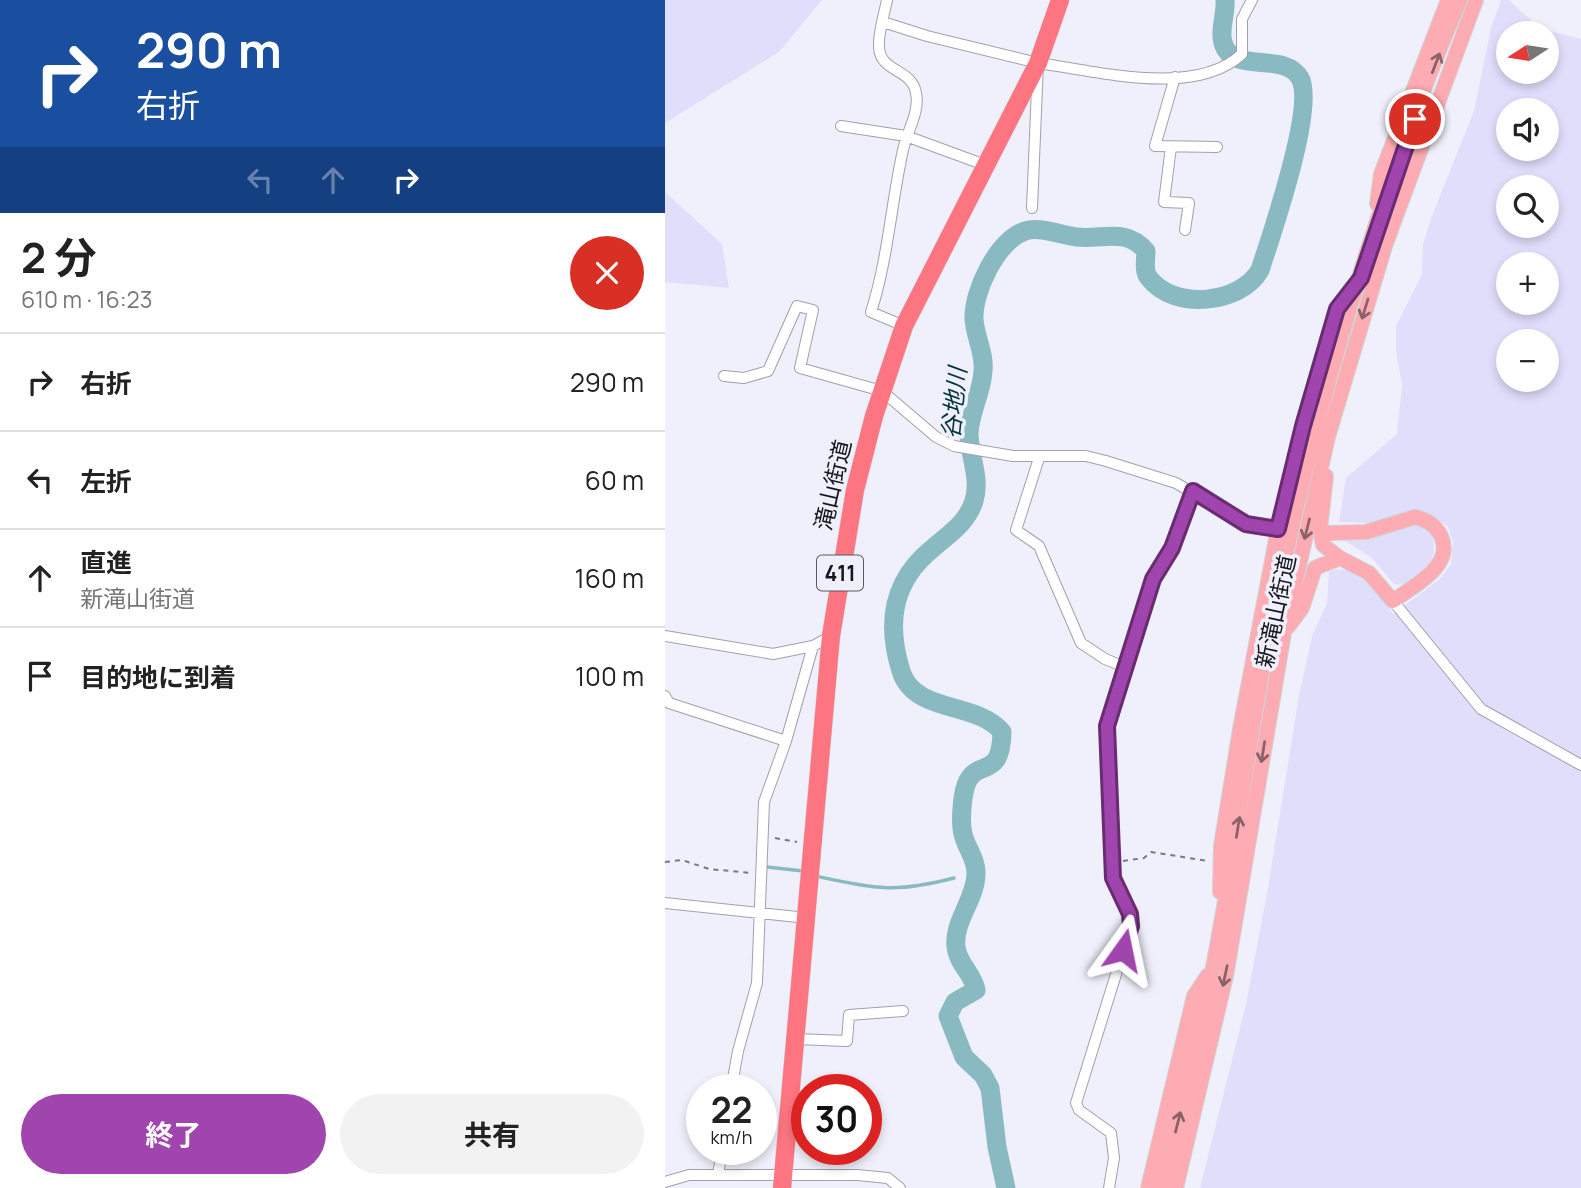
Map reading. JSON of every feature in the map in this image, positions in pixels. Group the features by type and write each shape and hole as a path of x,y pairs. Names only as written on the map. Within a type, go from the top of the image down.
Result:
{"highway":[{"name":"滝山街道","path":"783,1181 831,636 855,490 882,391 904,326 1038,63 1060,0"}],"main road":[{"name":"新滝山街道","path":"1162,1188 1213,967 1272,620 1317,425 1372,241 1462,5"},
{"name":"新滝山街道","path":"1176,1188 1235,930 1284,633 1328,437 1385,246 1462,5"},
{"path":"1220,932 1221,846 1303,426 1337,309 1361,278"},
{"path":"1328,437 1320,535 1324,545 1340,558 1369,573 1393,601 1438,566 1444,545 1435,526 1415,517 1366,532 1329,533"},
{"path":"1284,633 1302,608 1315,568 1340,558"},
{"path":"1148,1188 1194,996 1213,967"}],"street":[{"path":"887,0 878,45 880,56 885,65 907,75 916,90 917,107 906,136 894,193 885,268 871,312 904,326"},
{"path":"883,22 927,36 1038,63 1139,77 1175,77 1217,72 1233,63 1242,54 1242,19 1252,0"},
{"path":"1033,208 1038,63"},
{"path":"1175,77 1155,146 1217,147"},
{"path":"842,126 906,136 985,165"},
{"path":"1171,147 1164,202 1189,203 1185,230"},
{"path":"724,376 744,378 768,371 797,306 813,310 800,368 882,391 936,437 963,449 1039,458 1086,456 1106,461 1177,483 1246,524 1281,529"},
{"path":"1039,458 1016,530 1039,546 1081,643 1105,659 1125,667"},
{"path":"1109,1188 1114,1158 1111,1133 1079,1110 1076,1103 1131,926 1130,914 1113,878 1107,726 1153,579 1172,548 1193,491"},
{"path":"1393,601 1481,709 1581,765"},
{"path":"665,636 773,654 813,646 831,636"},
{"path":"734,1074 757,983 764,802 786,741 813,646"},
{"path":"665,696 669,703 786,741"},
{"path":"665,903 807,918"},
{"path":"796,1038 847,1041 849,1014 903,1011"},
{"path":"718,1175 720,1165"},
{"path":"665,1182 689,1175 783,1181 857,1175 888,1178 899,1188"},
{"path":"856,1188 857,1175"}],"path":[{"path":"763,837 813,845"},
{"path":"1112,866 1144,858 1151,852 1213,861"},
{"path":"665,862 682,860 709,869 763,874"}],"shaded area":[{"path":"665,0 822,0 779,52 665,123"},
{"path":"1501,0 1509,0 1532,21 1496,21 1496,84 1559,84 1559,33 1581,39 1581,1188 1200,1188 1246,1004 1299,695 1313,633 1327,604 1329,571 1350,571 1367,580 1393,614 1440,579 1451,564 1453,541 1448,527 1433,516 1415,510 1368,523 1339,522 1346,478 1397,434 1402,385 1396,351 1396,326 1422,274 1423,244 1474,111 1491,28"},
{"path":"665,192 722,244 729,288 665,282"},
{"path":"1415,523 1431,531 1433,557 1426,569 1406,585 1394,584 1372,558 1339,537"}],"waterway":[{"name":"谷地川","path":"1006,1188 997,1147 990,1088 983,1075 964,1057 948,1016 955,1002 976,990 956,947 958,929 976,875 975,864 962,829 963,796 970,777 993,763 997,757 1002,732 991,722 932,701 908,685 896,653 896,604 909,574 919,561 962,522 974,501 976,483 969,433 983,364 975,326 975,308 982,281 1005,245 1025,231 1031,230 1077,237 1114,236 1130,239 1146,251 1145,268 1149,278 1160,289 1190,299 1207,299 1238,290 1260,270 1290,172 1302,115 1303,93 1300,78 1292,70 1281,65 1233,57 1226,49 1222,37 1225,0"},
{"path":"767,867 803,871"},
{"path":"820,877 887,888 917,886 954,878"}],"route":[{"path":"1123,950 1131,926 1130,914 1113,878 1107,788 1107,726 1153,579 1172,548 1193,491 1246,524 1278,529 1303,426 1337,309 1361,278 1389,188 1415,119"}]}
